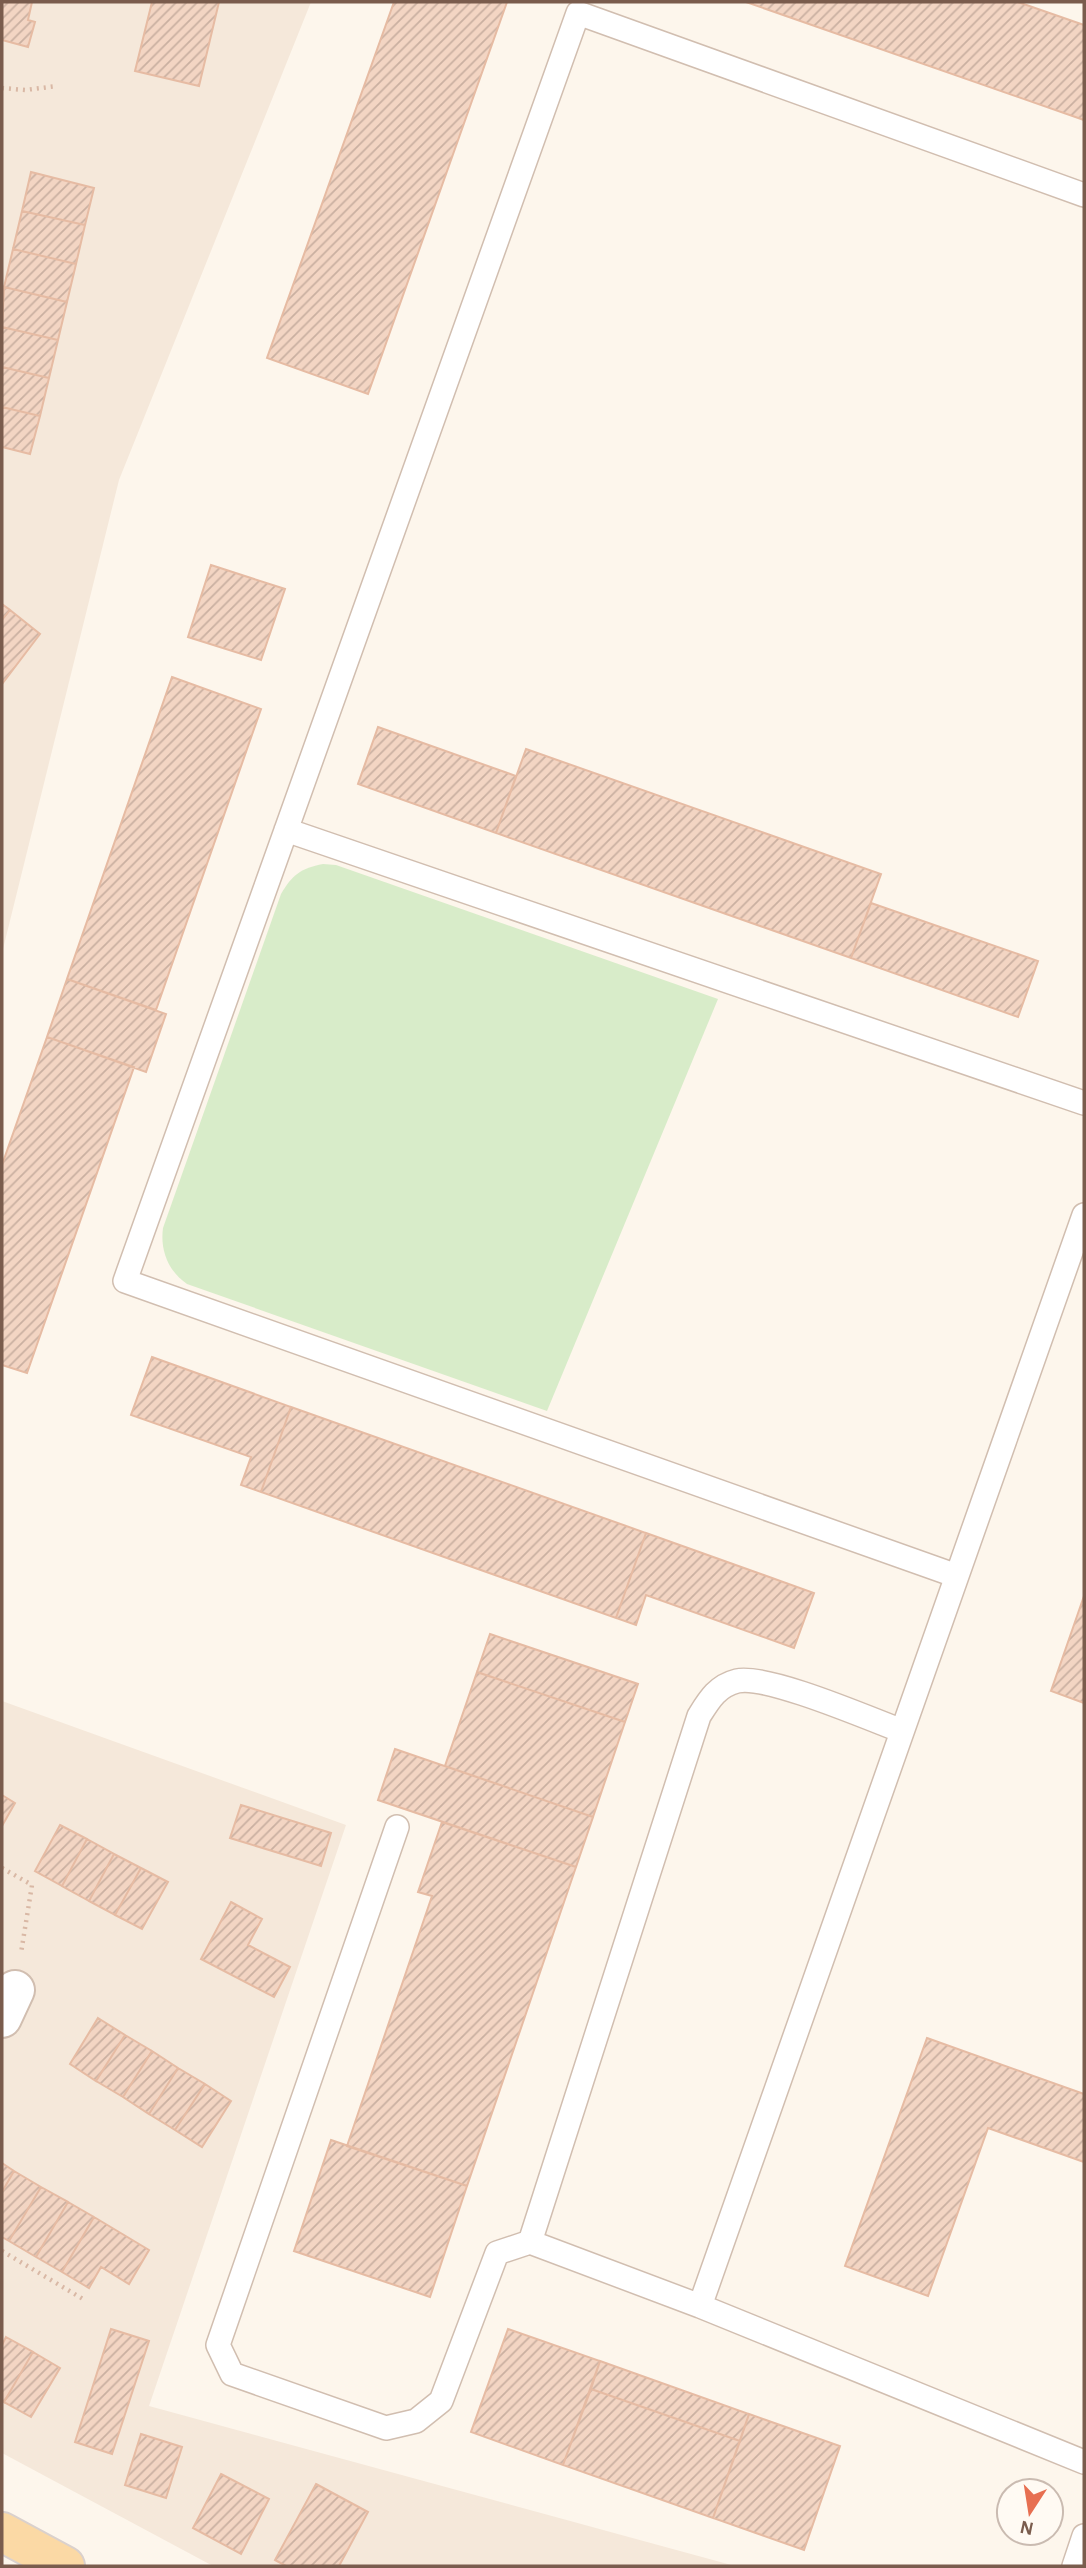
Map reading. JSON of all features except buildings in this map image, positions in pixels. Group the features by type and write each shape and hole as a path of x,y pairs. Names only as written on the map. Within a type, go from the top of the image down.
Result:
{"main road":[{"path":"2,2532 65,2566"}],"lane":[{"path":"957,1576 125,1281 578,13 1084,195"},
{"path":"286,830 1084,1103"},
{"path":"700,2306 1084,1215"},
{"path":"530,2242 699,1716 713,1693 738,1681 764,1682 902,1731"},
{"path":"397,1828 218,2345 232,2374 386,2427 416,2421 441,2401 497,2253 530,2242 700,2306 1084,2462"},
{"path":"1074,2566 1084,2536"}],"path":[{"path":"2,88 24,90 57,86"},
{"path":"2,1868 32,1885 8,2004"},
{"path":"2,2251 83,2299"}],"shaded area":[{"path":"2,2 311,2 119,480 2,953"},
{"path":"2,1701 346,1825 149,2406 735,2566 213,2566 2,2453"}],"green space":[{"path":"323,864 336,865 718,999 547,1411 187,1284 175,1273 164,1252 163,1228 281,894 298,873"}]}
